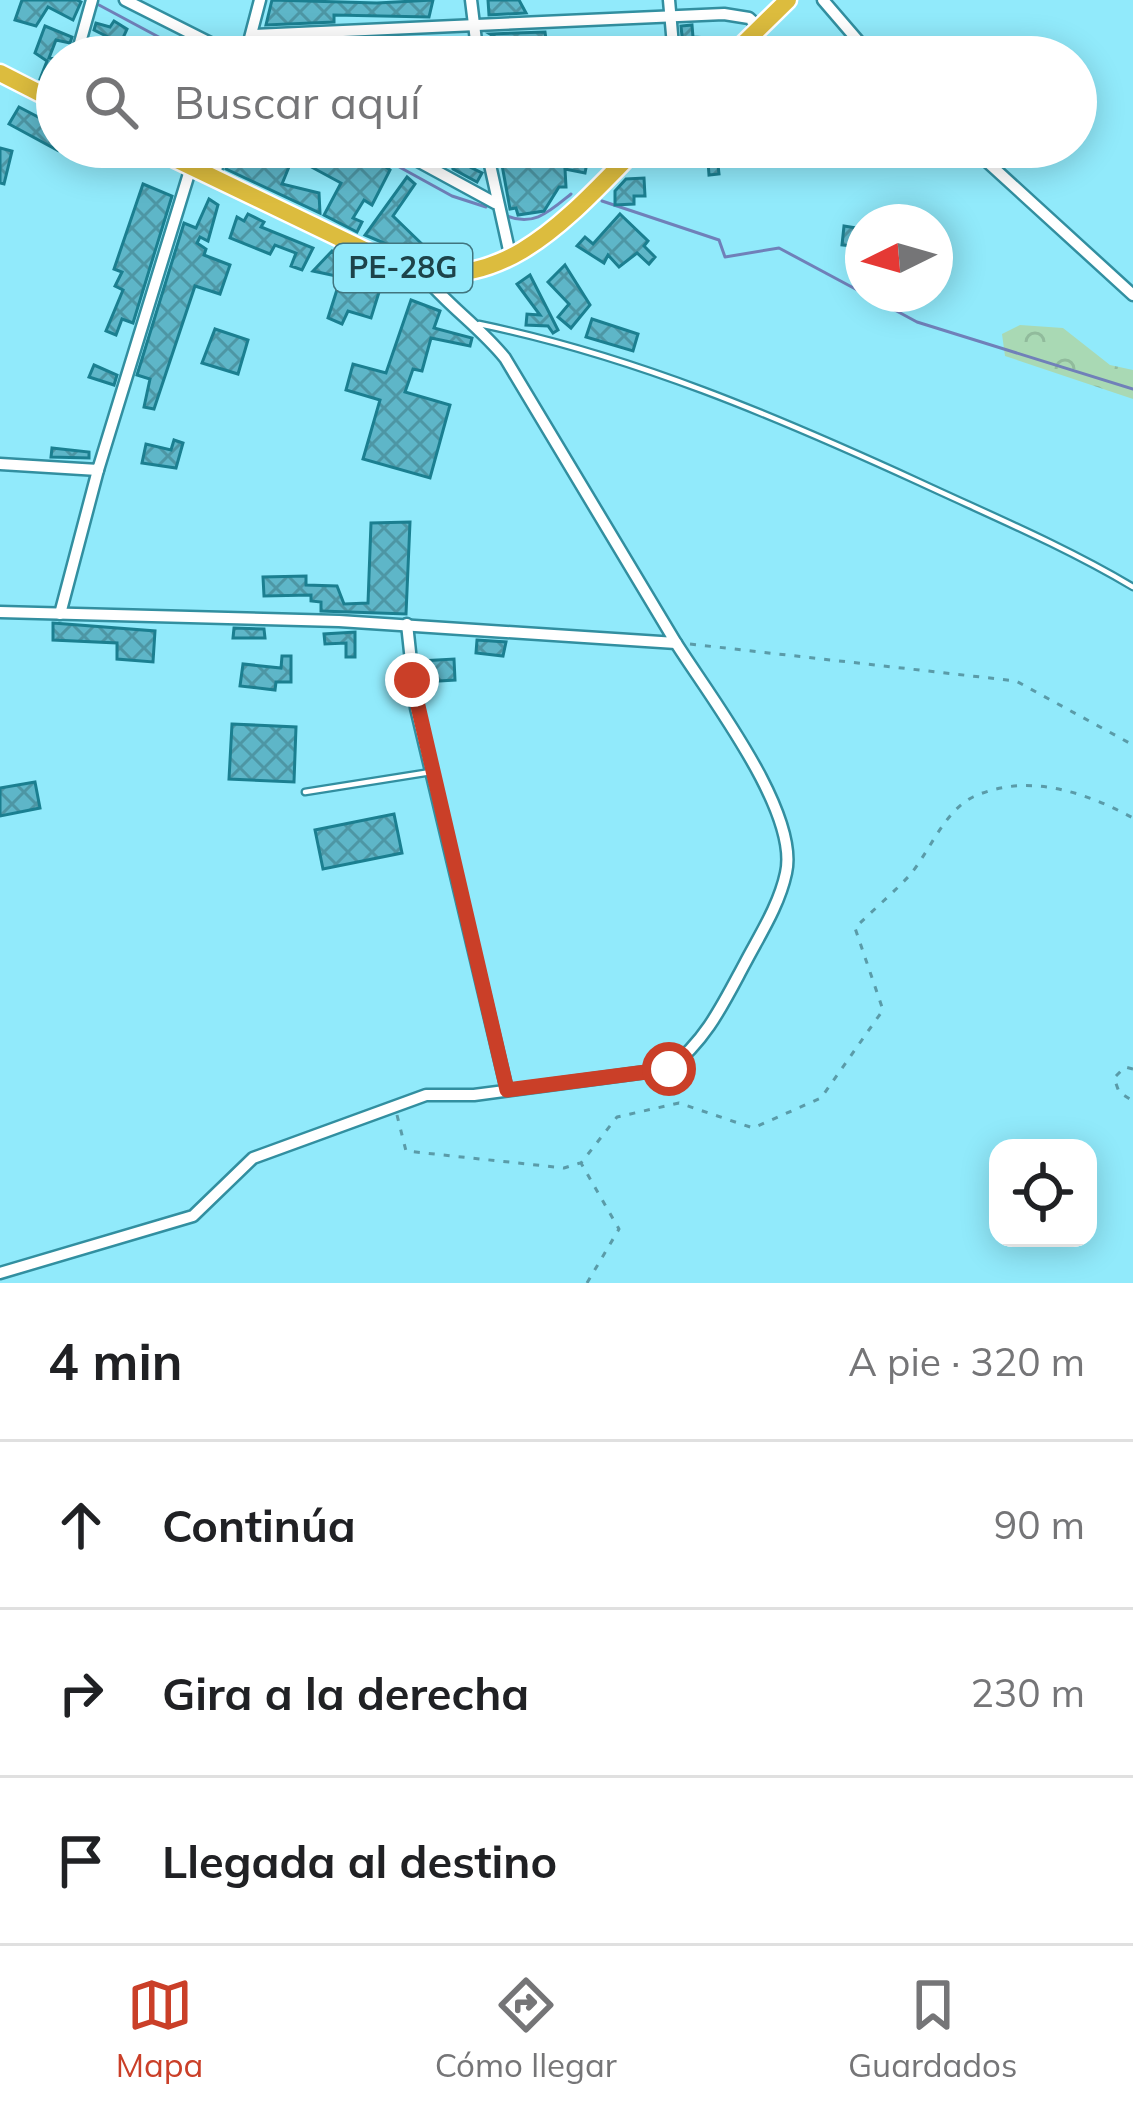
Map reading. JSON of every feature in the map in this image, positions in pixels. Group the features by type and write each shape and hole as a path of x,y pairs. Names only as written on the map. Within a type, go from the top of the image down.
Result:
{"highway":[{"path":"752,36 788,0"},
{"path":"0,74 36,92"},
{"name":"PE-28G","path":"193,168 422,274 467,274 511,260 562,221 616,168"}],"street":[{"path":"82,36 92,0"},
{"path":"124,0 199,36"},
{"path":"260,0 252,35 474,21 724,14 749,18 760,28"},
{"path":"471,0 476,36"},
{"path":"669,0 672,36"},
{"path":"823,0 854,36"},
{"path":"60,614 98,470 191,168"},
{"path":"214,178 217,168"},
{"path":"431,168 495,203"},
{"path":"489,168 511,260"},
{"path":"994,168 1133,295"},
{"path":"0,1273 193,1216 253,1158 426,1095 507,1090 669,1069 709,1033 777,902 788,868 782,828 742,747 505,358 477,324 450,308 422,274"},
{"path":"0,464 98,470"},
{"path":"0,612 407,624 676,643"},
{"path":"407,624 416,708 507,1090"}],"lane":[{"path":"477,324 629,363 767,412 1060,544 1133,587"},
{"path":"305,792 431,772"}],"path":[{"path":"676,643 1016,681 1133,745"},
{"path":"395,1109 406,1151 564,1168 581,1163 617,1117 679,1103 753,1128 821,1098 883,1010 855,928 910,874 972,798 1040,784 1099,800 1133,818"},
{"path":"1133,1069 1125,1067 1114,1078 1119,1092 1133,1101"},
{"path":"581,1163 620,1229 587,1283"}],"green space":[{"path":"1020,325 1063,328 1110,365 1133,370 1133,399 1005,356 1002,334"}],"building":[{"path":"22,0 81,2 73,20 48,7 36,26 15,20"},
{"path":"272,0 433,0 429,17 334,15 334,22 266,25"},
{"path":"488,0 519,0 526,13 489,15"},
{"path":"114,21 127,29 124,36 94,30 96,23 110,27"},
{"path":"692,25 693,36 682,36 681,26"},
{"path":"45,26 70,36 41,36"},
{"path":"545,32 546,36 493,36 490,34"},
{"path":"19,107 36,116 36,139 9,124"},
{"path":"0,148 12,151 4,184 0,183"},
{"path":"289,168 282,184 319,193 320,213 226,169"},
{"path":"313,168 390,170 372,205 364,200 353,218 362,222 357,232 324,215 341,183"},
{"path":"472,168 482,173 477,182 453,169"},
{"path":"503,168 586,168 585,173 565,169 566,187 559,187 544,211 518,215 516,208 510,209"},
{"path":"407,177 415,184 393,216 423,245 414,256 365,235"},
{"path":"644,178 645,196 634,196 634,204 615,205 615,191 626,179"},
{"path":"143,184 172,196 133,323 122,319 116,335 106,331 123,290 115,286 122,272 114,269"},
{"path":"209,199 218,205 208,241 200,237 197,243 206,249 204,255 230,265 220,294 195,286 154,409 144,407 150,379 137,375 184,223 196,228"},
{"path":"248,214 264,222 261,227 313,248 302,270 291,266 296,253 275,245 270,254 230,238 237,217 244,221"},
{"path":"620,214 648,241 644,246 655,257 649,264 637,253 619,267 608,255 604,263 577,246 585,237 593,244"},
{"path":"332,251 350,266 346,272 380,289 371,318 348,311 342,324 328,318 341,277 313,271"},
{"path":"565,265 590,305 571,328 558,317 569,304 548,282"},
{"path":"530,275 558,330 553,333 548,326 526,325 527,314 540,315 517,284"},
{"path":"411,300 440,311 434,328 472,338 470,346 431,338 422,371 413,369 405,392 450,405 430,478 363,459 380,400 346,390 353,364 386,373"},
{"path":"592,319 638,334 633,351 586,337"},
{"path":"215,329 248,340 238,374 202,363"},
{"path":"94,365 117,375 114,385 89,377"},
{"path":"174,440 183,443 176,468 142,463 146,444 171,450"},
{"path":"52,448 89,452 89,458 51,457"},
{"path":"410,522 406,614 321,611 321,602 311,601 311,595 264,596 263,577 306,576 306,585 337,586 344,604 368,603 371,523"},
{"path":"53,623 155,631 153,662 117,659 117,643 53,640"},
{"path":"234,628 264,629 265,638 233,638"},
{"path":"355,632 355,657 346,657 346,643 325,644 324,634"},
{"path":"477,640 506,642 503,656 476,653"},
{"path":"282,656 291,656 291,682 276,682 275,690 240,686 243,664 281,668"},
{"path":"454,659 455,680 423,682 421,661"},
{"path":"232,724 296,727 294,782 229,779"},
{"path":"35,782 40,808 0,816 0,788"},
{"path":"394,814 402,853 323,869 315,830"}],"waterway":[{"path":"99,5 157,36"},
{"path":"401,168 452,196 486,207"},
{"path":"505,215 533,219 571,194"},
{"path":"602,201 719,240 725,257 779,248 845,283"},
{"path":"898,312 917,322 1133,389"}],"route":[{"path":"412,680 507,1090 669,1069"}]}
